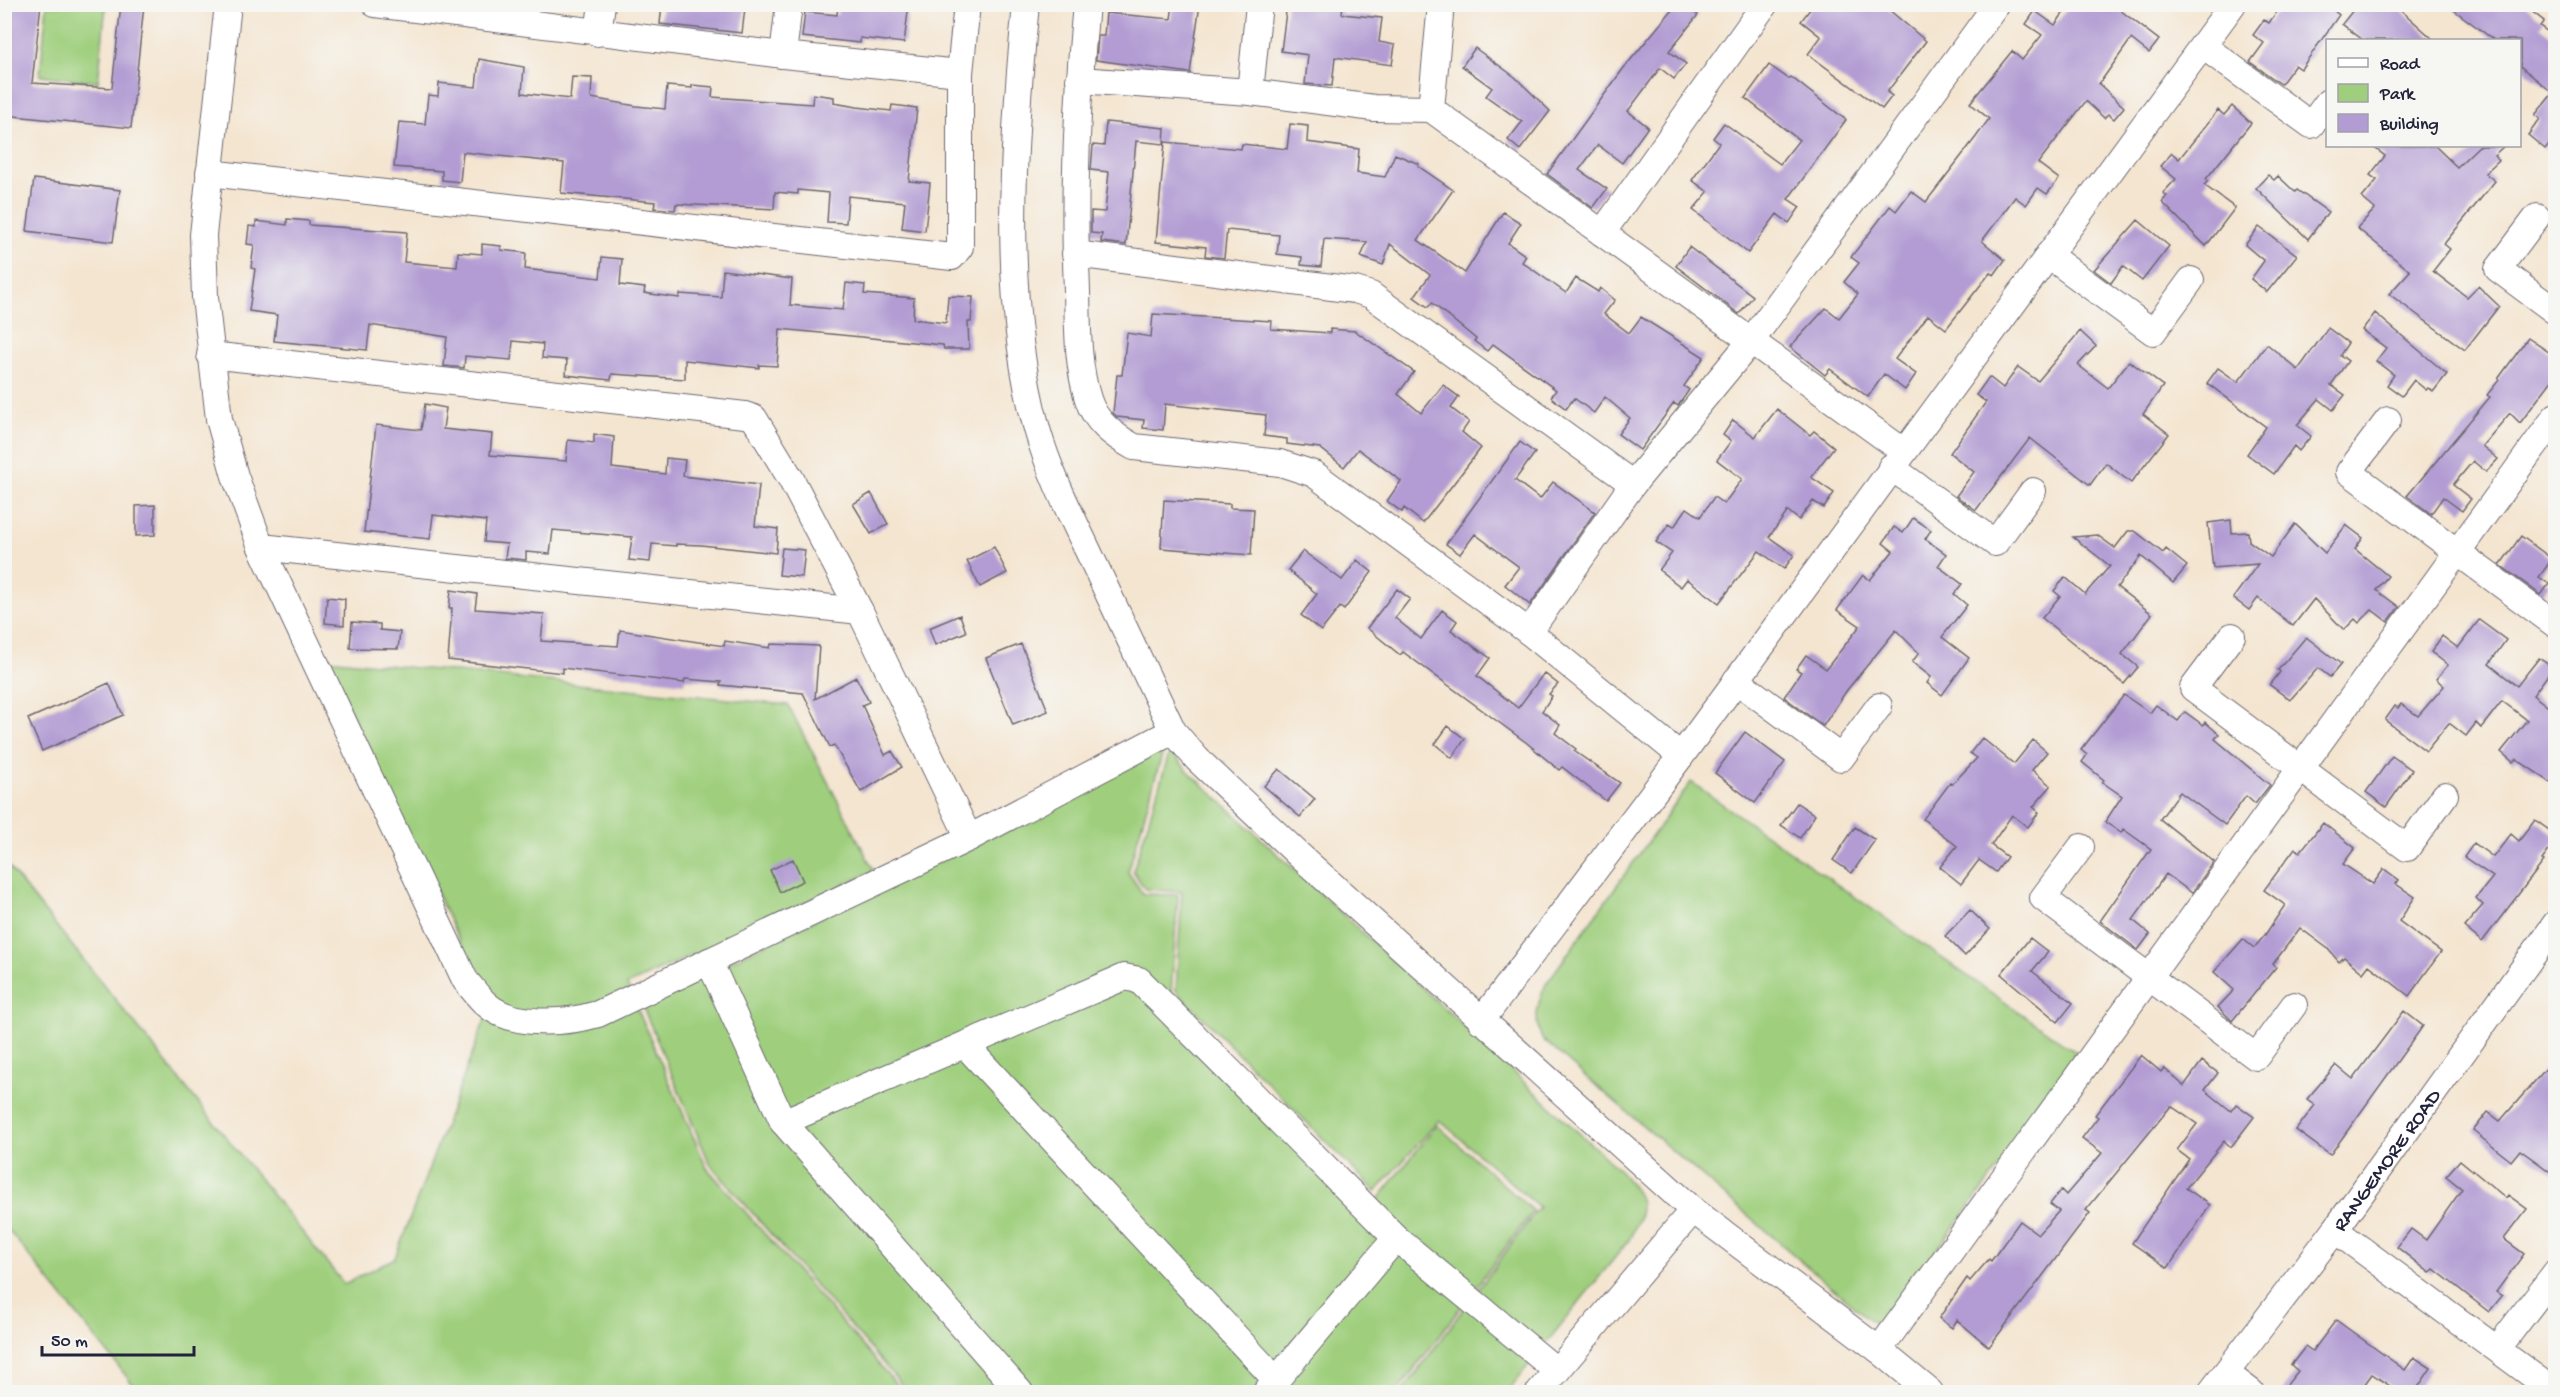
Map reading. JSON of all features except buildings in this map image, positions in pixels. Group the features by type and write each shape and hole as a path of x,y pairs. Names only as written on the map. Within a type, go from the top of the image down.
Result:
{"street":[{"path":"228,4 203,235 210,355 219,419 235,476 261,547 465,980 487,1005 502,1015 537,1021 571,1022 598,1014 969,838 1173,731"},
{"path":"375,4 422,7 598,33 783,56 960,73"},
{"path":"598,33 602,4"},
{"path":"783,56 789,4"},
{"path":"209,173 952,257 960,247 960,73 967,4"},
{"path":"1026,4 1019,77 1015,258 1022,356 1030,399 1037,430 1066,504 1173,731 1197,759 1300,856 1693,1210 1880,1350 1930,1392"},
{"path":"1086,4 1079,80 1075,254 1079,357 1088,401 1098,420 1114,436 1134,447 1281,463 1314,474 1529,632 1681,756"},
{"path":"1250,92 1259,4"},
{"path":"1431,109 1441,4"},
{"path":"1602,233 1765,4"},
{"path":"1481,1021 1681,756 2233,4"},
{"path":"1529,632 1633,484 1751,341 1988,8"},
{"path":"2203,46 2311,125 2326,105"},
{"path":"1079,80 1250,92 1374,108 1431,109 1751,341 1897,459 1995,543 2033,491"},
{"path":"2537,217 2498,269 2556,312"},
{"path":"1075,254 1355,290 1371,295 1633,484"},
{"path":"2048,255 2153,332 2191,280"},
{"path":"210,355 745,415 754,418 791,479 860,611 969,838"},
{"path":"1880,1350 2556,416"},
{"path":"2388,420 2349,472 2556,625"},
{"path":"261,547 860,611"},
{"path":"2232,636 2193,688 2300,770 2407,848 2445,795"},
{"path":"1736,681 1841,759 1879,706"},
{"path":"2081,847 2043,898 2149,978 2256,1057 2294,1005"},
{"name":"RANGEMORE ROAD","path":"2218,1383 2335,1230 2556,923"},
{"path":"710,961 783,1122 1020,1392"},
{"path":"783,1122 1124,977 1139,980 1396,1238 1557,1371"},
{"path":"964,1045 1271,1386 1396,1238"},
{"path":"1539,1392 1693,1210"},
{"path":"2335,1230 2555,1392"},
{"path":"2498,1348 2556,1272"},
{"path":"2218,1383 2251,1392"}],"green space":[{"path":"47,5 106,5 98,82 40,75"},
{"path":"326,659 788,705 874,871 627,985 707,1168 903,1392 139,1392 5,1226 4,861 344,1284 395,1258 494,996 475,974"},
{"path":"1164,748 1128,872 1143,894 1178,895 1169,1021 1364,1217 1437,1125 1533,1211 1397,1392 908,1392 710,1164 642,1005"},
{"path":"1170,751 1188,771 1620,1171 1639,1197 1641,1210 1629,1240 1507,1392 1402,1392 1539,1207 1439,1120 1376,1192 1176,991 1182,892 1145,889 1133,871"},
{"path":"1691,782 2083,1057 1878,1327 1542,1039 1539,1031 1537,1011 1546,984"}]}
